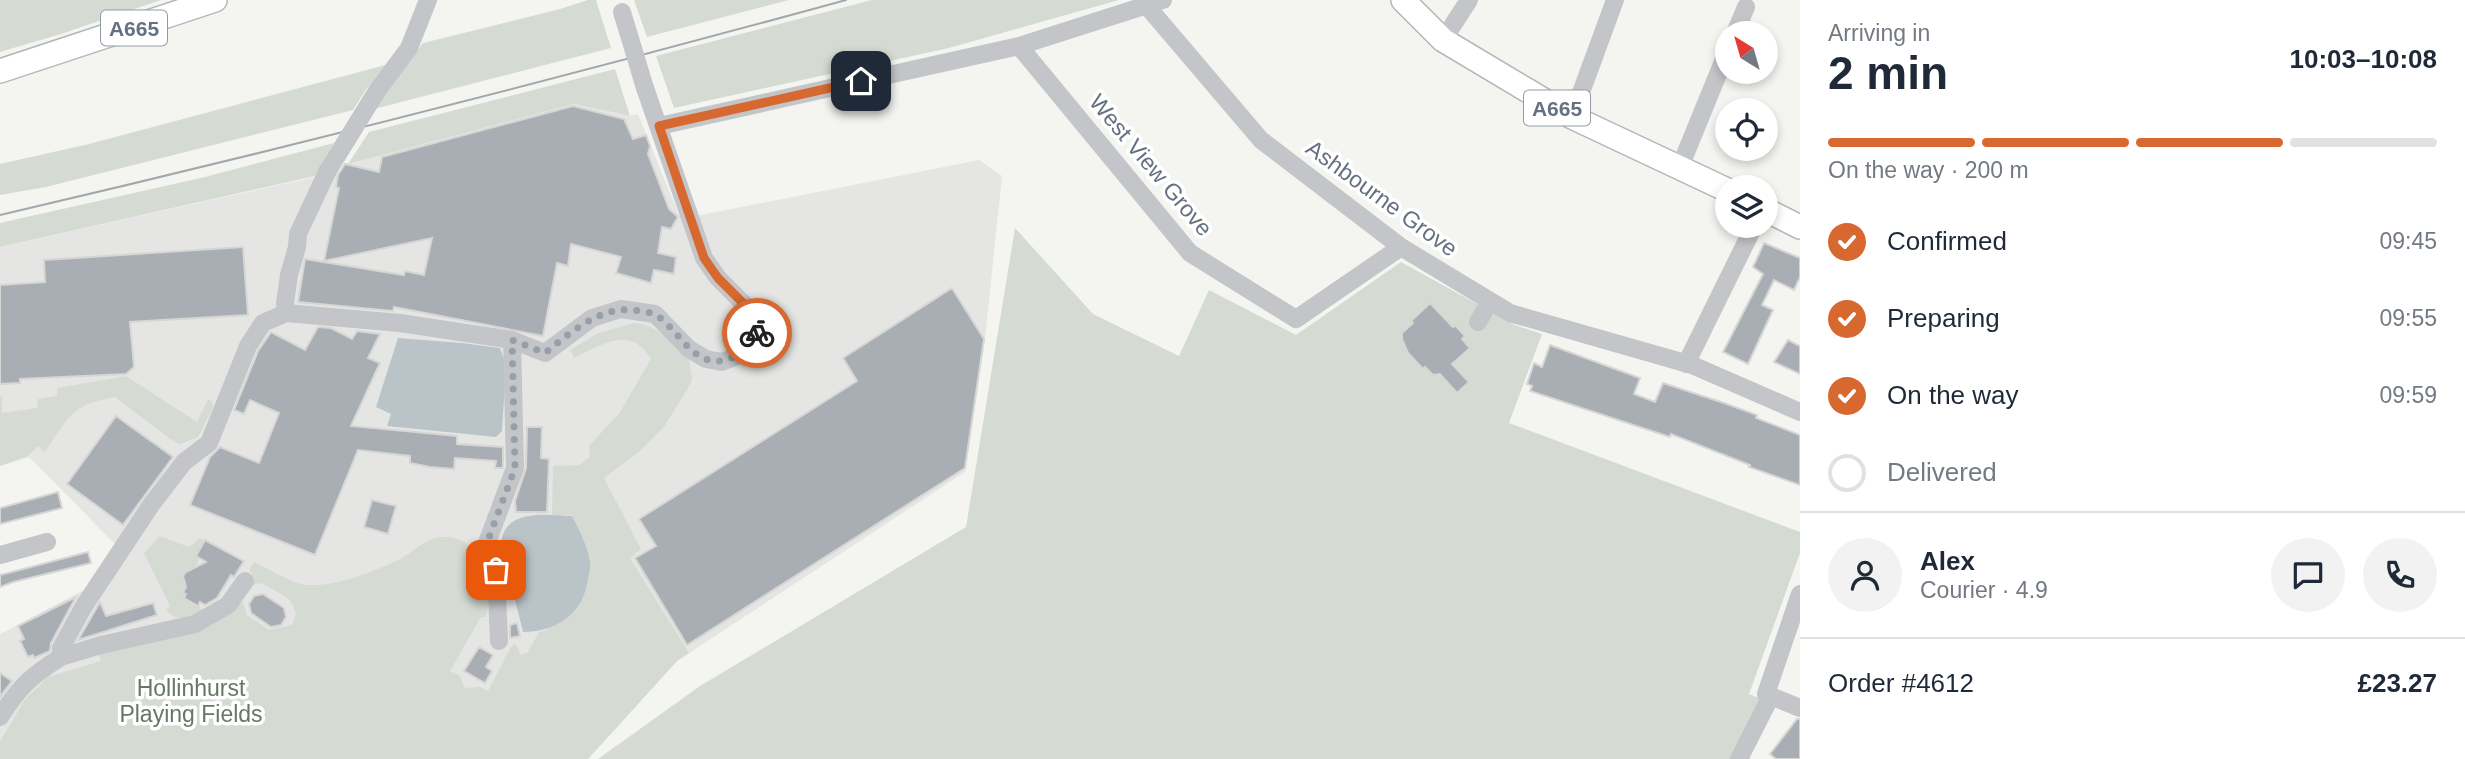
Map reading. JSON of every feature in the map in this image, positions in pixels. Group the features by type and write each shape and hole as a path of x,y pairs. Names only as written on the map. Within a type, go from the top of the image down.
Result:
{"main road":[{"name":"A665","path":"0,71 215,0"},
{"name":"A665","path":"1402,0 1443,40 1572,117 1715,184"},
{"path":"1778,214 1798,220"}],"street":[{"path":"286,313 286,294 298,234 327,173 377,91 410,48 428,0"},
{"path":"1443,40 1469,0"},
{"path":"1572,117 1615,0"},
{"path":"659,126 1018,46 1154,2"},
{"name":"Ashbourne Grove","path":"1154,2 1261,140 1401,247 1510,313 1686,364 1800,412"},
{"path":"61,657 61,648 84,606 151,505 184,462 209,443 248,346 263,323 286,313 400,323 512,340 545,353 592,317 621,309 655,314 689,349 706,359 722,362 747,352 758,330 743,303 718,278 704,258 645,88 620,6"},
{"path":"1740,21 1746,7"},
{"name":"West View Grove","path":"1018,46 1191,253 1296,319 1401,247"},
{"path":"1680,167 1715,81"},
{"path":"1686,364 1748,238"},
{"path":"1478,323 1490,301"},
{"path":"499,641 496,570 485,548 515,468 512,340"},
{"path":"0,555 47,542"},
{"path":"0,717 16,691 38,671 61,657 195,624 228,605 245,581"},
{"path":"1739,759 1768,695 1800,594"},
{"path":"1768,695 1800,708"}],"shaded area":[{"path":"574,104 630,116 638,114 679,215 696,216 979,160 1002,176 985,339 965,472 677,661 588,759 25,699 0,741 0,634 84,590 117,546 29,457 0,466 0,247 341,171 348,164"},
{"path":"398,338 500,348 506,365 502,431 496,437 387,426 391,414 376,407"},
{"path":"528,516 572,516 583,538 590,562 584,595 579,605 564,620 545,629 523,632 501,543 504,532 510,524"}],"green space":[{"path":"0,0 161,0 0,52"},
{"path":"596,0 611,48 374,109 423,43"},
{"path":"634,0 789,0 647,37"},
{"path":"872,0 1119,0 949,48 674,108 656,56"},
{"path":"393,63 367,88 353,110 46,187 0,195 0,164 89,144"},
{"path":"615,69 630,116 574,104 348,164 369,132"},
{"path":"334,143 315,176 0,247 0,223 205,177"},
{"path":"1015,228 1093,314 1179,356 1209,290 1296,335 1401,262 1515,325 1542,334 1509,423 1800,532 1800,553 1749,694 1774,704 1749,758 1751,759 598,759 700,686 966,527"},
{"name":"Hollinhurst Playing Fields","path":"634,323 652,328 689,359 692,379 664,427 640,451 604,478 641,549 630,558 689,653 677,661 588,759 0,759 0,741 25,699 48,677 101,661 97,649 189,628 243,602 247,615 269,630 292,625 296,613 290,600 262,583 252,585 249,569 254,562 295,582 320,585 344,581 379,569 432,539 455,538 465,543 481,558 487,569 491,594 486,617 481,617 450,671 459,675 465,688 480,687 488,691 511,647 515,643 521,655 528,652 539,632 547,630 585,543 572,515 552,515 553,466 579,465 590,457 589,446 620,412 651,359 643,348 625,340 605,343 574,358 570,350 599,333"},
{"path":"126,376 197,422 208,399 212,401 213,408 198,437 180,444 115,397 88,404 72,414 45,452 38,446 28,456 0,466 0,397 2,396 2,413 37,408 38,399 57,396 58,388"},
{"path":"160,536 189,547 200,538 205,540 196,556 200,558 193,571 186,572 183,576 188,583 183,592 186,594 184,597 192,604 199,605 203,612 178,618 166,609 170,606 144,553"}],"building":[{"path":"573,106 624,119 633,139 646,135 650,146 648,154 669,209 678,217 671,229 662,227 658,253 676,257 674,274 654,270 651,283 616,273 621,257 571,244 568,266 557,263 543,336 394,307 393,311 298,302 305,259 404,275 405,271 424,275 432,238 324,261 339,188 336,187 338,175 345,164 379,172 382,157"},
{"path":"1764,243 1800,258 1800,277 1794,290 1774,280 1762,305 1773,310 1748,364 1723,352 1763,274 1753,267"},
{"path":"243,247 248,315 130,322 134,367 126,374 20,379 20,383 0,384 0,285 45,282 44,260"},
{"path":"952,288 984,339 965,468 687,645 635,558 656,546 639,519 857,381 843,358"},
{"path":"1430,303 1465,336 1462,339 1470,348 1452,364 1469,382 1457,393 1440,374 1433,375 1425,367 1423,369 1408,353 1402,339 1402,333 1413,323 1411,321"},
{"path":"318,327 331,328 352,339 357,331 380,334 368,358 380,363 351,426 457,436 457,444 503,447 503,468 495,468 496,461 455,458 454,469 430,467 410,463 410,456 358,450 315,555 190,505 210,457 220,447 259,463 279,413 250,400 244,414 234,410 258,351 271,332 305,350"},
{"path":"1788,340 1800,346 1800,374 1774,362"},
{"path":"1550,345 1640,378 1634,394 1655,402 1663,383 1757,415 1756,418 1800,435 1800,485 1671,434 1670,437 1530,391 1532,386 1527,384 1534,363 1542,367"},
{"path":"116,416 173,457 123,525 67,484"},
{"path":"527,427 542,427 541,458 549,459 547,512 516,512 515,501 526,468"},
{"path":"58,492 62,508 0,524 0,508"},
{"path":"372,500 396,506 388,534 364,527"},
{"path":"205,540 244,561 234,577 231,575 217,598 205,605 200,602 198,606 184,598 186,587 183,576 206,562 196,556"},
{"path":"88,552 91,563 0,587 0,575"},
{"path":"263,594 284,608 286,617 281,625 271,627 251,613 249,604 254,596"},
{"path":"76,597 51,643 50,651 34,658 33,655 28,657 20,641 24,639 18,626"},
{"path":"100,602 106,616 153,603 157,615 78,640"},
{"path":"517,623 520,636 510,638 510,625"},
{"path":"479,647 493,655 486,667 492,671 485,683 464,671"},
{"path":"0,673 12,681 0,697"},
{"path":"1797,719 1800,719 1800,759 1776,759 1770,754"}],"tram line":[{"path":"0,215 424,112 846,0"}],"way so far":[{"path":"496,570 485,548 515,468 512,340 545,353 592,317 621,309 655,314 689,349 706,359 722,362 747,352 757,333"}],"route":[{"path":"757,333 758,330 743,303 718,278 704,258 659,126 861,81"}]}
